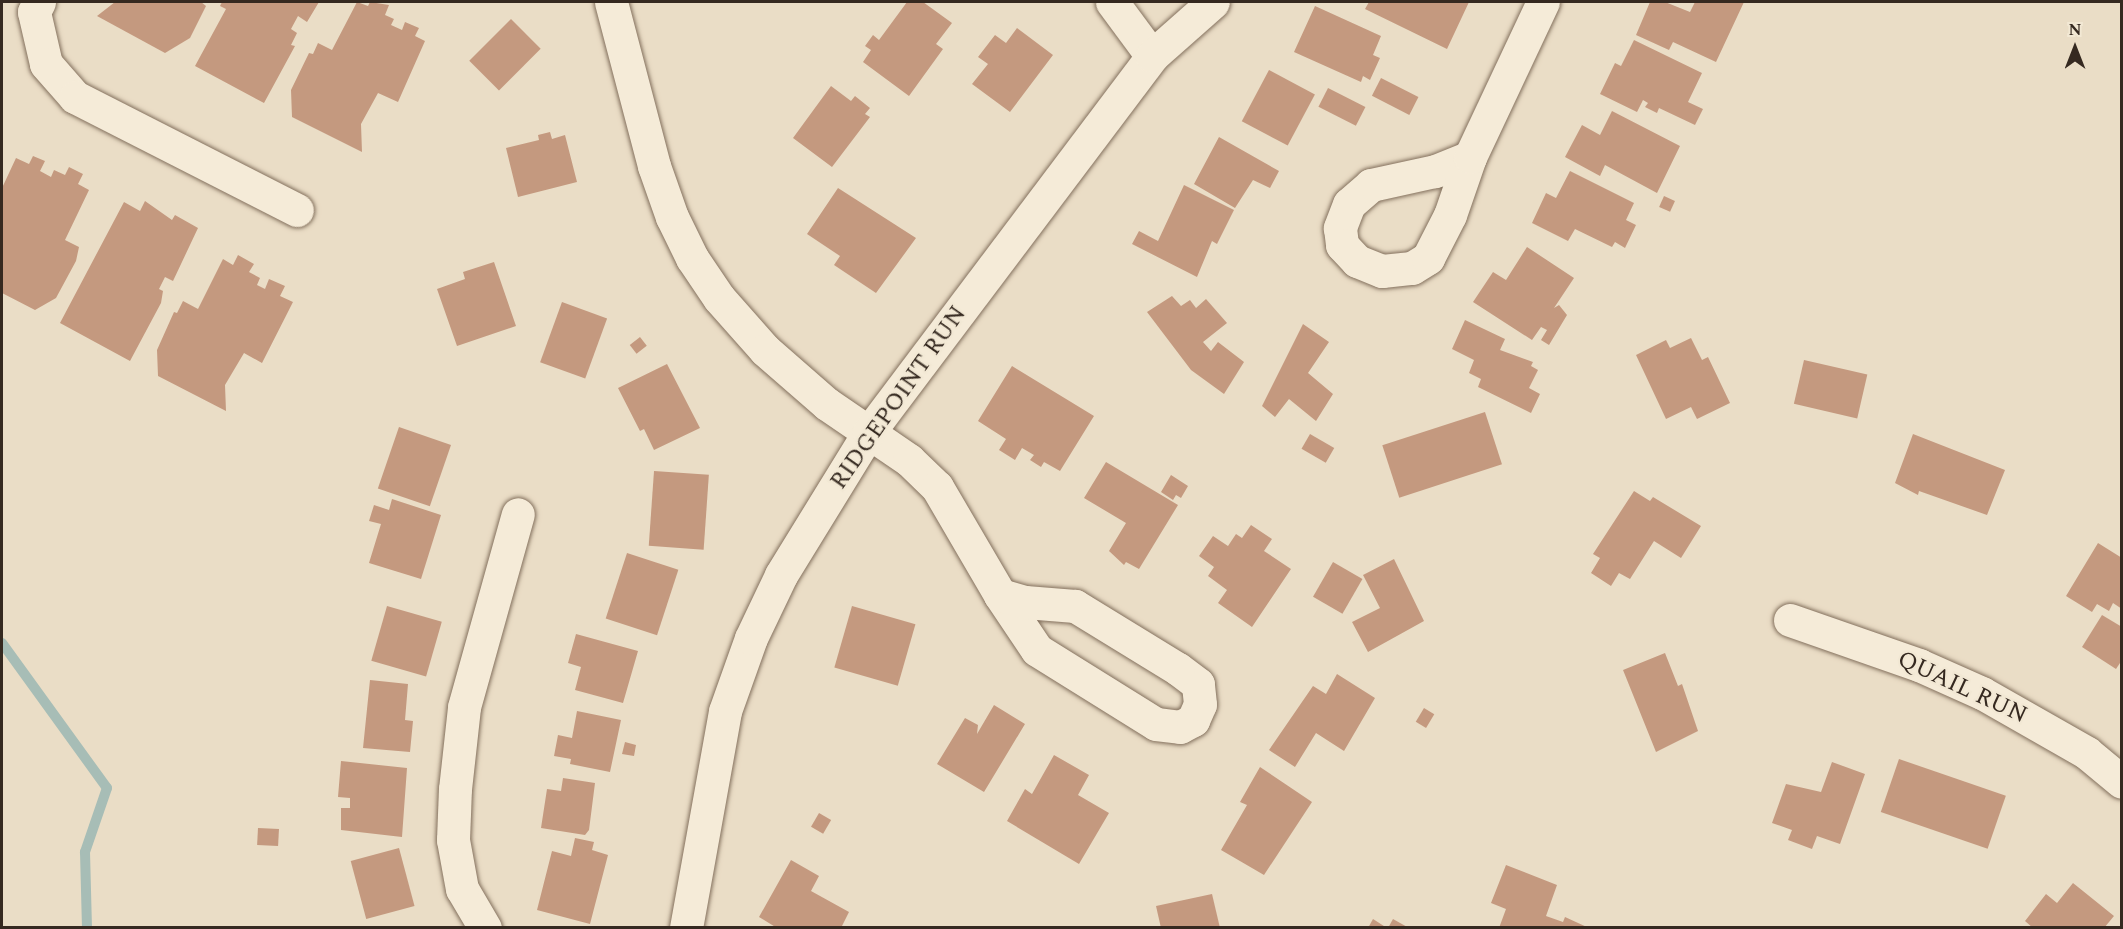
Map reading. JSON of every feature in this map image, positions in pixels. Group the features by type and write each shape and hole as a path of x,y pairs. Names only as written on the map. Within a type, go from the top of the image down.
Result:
{"street":[{"path":"39,2 34,12 46,64 75,98 297,210"},
{"path":"611,2 654,165 692,258 719,298 765,350 827,404 909,460 937,487 1000,595 1037,650 1156,724 1180,727 1193,720 1200,704 1197,684 1178,669 1075,606 1025,602 1000,595"},
{"path":"1112,2 1152,56"},
{"name":"RIDGEPOINT RUN","path":"686,927 725,711 751,638 781,575 869,432 1152,56 1213,2"},
{"path":"1470,157 1543,2"},
{"path":"485,927 462,889 453,840 455,789 464,707 518,514"},
{"name":"QUAIL RUN","path":"1790,620 1918,665 1982,693 2087,753 2121,782"}],"building":[{"path":"115,2 201,2 206,6 190,38 165,53 97,16"},
{"path":"222,2 319,2 307,22 298,16 291,29 297,33 291,45 295,46 264,103 195,66 226,9 220,6"},
{"path":"357,2 368,6 370,2 389,5 385,15 394,19 391,25 402,30 405,22 419,28 415,36 425,41 398,102 378,93 361,124 362,152 292,117 291,90 309,53 313,54 318,43 332,50"},
{"path":"907,2 923,2 952,23 936,44 943,49 909,96 863,62 871,50 865,46 873,35 879,40"},
{"path":"1369,2 1469,2 1447,49 1365,9"},
{"path":"1650,2 1665,2 1690,12 1695,2 1744,2 1716,62 1673,42 1669,50 1636,35"},
{"path":"1315,6 1381,36 1373,55 1380,58 1370,80 1363,76 1361,82 1294,52"},
{"path":"511,19 541,49 499,90 469,61"},
{"path":"1017,28 1053,55 1010,112 972,84 988,64 978,57 995,35 1006,43"},
{"path":"1634,40 1702,73 1688,102 1703,109 1695,125 1659,108 1657,113 1645,107 1648,103 1643,100 1637,112 1600,94 1615,63 1621,66"},
{"path":"1269,70 1315,94 1288,146 1242,121"},
{"path":"1381,78 1418,97 1409,115 1372,96"},
{"path":"831,86 851,101 855,96 870,108 865,114 870,117 832,167 793,138"},
{"path":"1328,88 1365,107 1356,126 1318,107"},
{"path":"1612,111 1680,146 1657,193 1605,165 1600,176 1565,157 1582,125 1600,135"},
{"path":"550,132 552,139 565,135 577,182 518,197 506,148 539,140 538,135"},
{"path":"1219,137 1279,171 1270,188 1253,180 1235,208 1194,184"},
{"path":"33,156 45,161 40,171 51,177 54,170 65,175 69,167 83,174 78,184 89,190 65,240 79,247 76,261 56,298 35,310 2,293 2,188 16,158 29,164"},
{"path":"1570,171 1634,203 1626,220 1636,225 1625,248 1615,242 1612,247 1575,229 1568,241 1532,223 1546,193 1556,198"},
{"path":"1184,185 1234,210 1217,244 1212,241 1197,277 1132,244 1139,231 1158,241"},
{"path":"838,188 916,238 876,293 834,265 840,256 807,234"},
{"path":"1664,196 1675,201 1670,212 1659,207"},
{"path":"145,201 172,220 175,215 198,228 173,281 165,277 159,289 163,291 161,303 130,361 60,323 124,202 140,211"},
{"path":"1527,247 1574,278 1554,308 1559,305 1567,315 1549,345 1541,340 1547,330 1541,327 1532,340 1473,302 1493,272 1506,280"},
{"path":"238,255 254,264 249,272 260,278 257,285 265,289 269,279 285,286 280,296 293,302 262,363 244,353 225,385 226,411 158,376 157,350 174,312 177,313 183,301 198,309 223,259 233,265"},
{"path":"494,262 516,326 457,346 437,289 465,279 463,272"},
{"path":"1172,296 1181,306 1190,300 1196,308 1206,299 1227,323 1203,342 1211,351 1218,342 1244,362 1224,394 1191,370 1147,312"},
{"path":"562,302 607,318 585,379 540,362"},
{"path":"1465,320 1505,339 1500,350 1533,362 1531,366 1538,370 1529,388 1540,394 1531,413 1478,387 1481,379 1469,373 1474,360 1452,349"},
{"path":"1303,324 1329,342 1308,373 1333,394 1316,421 1289,399 1275,417 1262,406"},
{"path":"640,337 647,346 637,354 630,345"},
{"path":"1691,338 1702,360 1708,357 1730,403 1697,419 1691,407 1666,419 1636,355 1666,340 1670,348"},
{"path":"1804,360 1867,375 1857,418 1794,404"},
{"path":"667,364 700,428 654,450 644,429 640,431 618,388"},
{"path":"1012,366 1094,416 1060,471 1044,462 1041,467 1030,460 1034,455 1022,448 1015,460 999,450 1006,439 978,421"},
{"path":"1485,412 1502,464 1399,498 1382,445"},
{"path":"399,427 451,445 430,506 378,488"},
{"path":"1310,434 1334,448 1326,463 1302,449"},
{"path":"1913,434 2005,470 1987,515 1919,491 1918,495 1895,483"},
{"path":"1106,462 1178,505 1139,569 1126,562 1124,565 1109,551 1126,523 1084,498"},
{"path":"654,471 709,475 704,550 649,546"},
{"path":"1171,475 1188,486 1181,498 1176,495 1173,500 1161,492"},
{"path":"1634,491 1650,501 1653,497 1701,526 1681,558 1654,541 1630,579 1619,573 1611,586 1591,573 1600,558 1593,554"},
{"path":"392,499 441,515 421,579 369,563 381,524 369,521 374,505 389,510"},
{"path":"1251,525 1272,539 1264,551 1291,569 1252,627 1218,603 1227,590 1208,576 1214,567 1199,556 1213,536 1228,546 1236,534 1242,538"},
{"path":"2098,543 2122,558 2122,609 2113,603 2109,611 2097,604 2092,612 2066,596"},
{"path":"627,553 678,570 657,635 606,619"},
{"path":"1394,559 1424,621 1368,652 1352,622 1380,608 1363,575"},
{"path":"1333,562 1362,579 1342,614 1313,597"},
{"path":"387,606 442,622 426,677 371,661"},
{"path":"852,606 915,624 898,686 834,668"},
{"path":"2102,615 2122,627 2122,660 2116,669 2082,647"},
{"path":"576,634 638,651 623,703 575,690 581,667 568,663"},
{"path":"1665,653 1678,686 1682,684 1698,731 1656,752 1623,670"},
{"path":"1337,674 1375,698 1344,751 1316,733 1295,767 1269,750 1313,686 1326,694"},
{"path":"370,680 408,684 405,720 413,721 410,752 363,748"},
{"path":"994,705 1025,724 984,792 937,764 965,718 978,725 977,734"},
{"path":"1424,708 1434,714 1426,728 1416,722"},
{"path":"577,711 621,720 610,772 570,764 571,759 554,756 558,735 572,738"},
{"path":"625,742 636,745 634,756 622,754"},
{"path":"1054,755 1089,775 1078,795 1109,813 1079,864 1007,821 1025,789 1032,794"},
{"path":"1899,759 2006,796 1988,849 1881,812"},
{"path":"341,761 407,768 402,837 341,830 341,808 350,808 350,798 338,797"},
{"path":"1832,762 1865,774 1840,844 1817,836 1812,849 1788,840 1792,830 1772,823 1786,784 1821,792"},
{"path":"1260,767 1312,802 1264,875 1221,850 1247,805 1240,802"},
{"path":"563,778 595,783 589,830 585,835 541,828 547,789 561,791"},
{"path":"819,813 831,820 823,834 811,827"},
{"path":"258,828 279,829 278,846 257,845"},
{"path":"575,838 594,842 592,850 608,855 590,924 537,910 552,851 571,856"},
{"path":"399,848 415,906 366,919 351,861"},
{"path":"791,860 819,876 811,891 849,912 841,928 777,928 759,917"},
{"path":"1506,865 1557,885 1546,916 1563,922 1565,917 1589,928 1499,928 1506,909 1491,903"},
{"path":"2073,883 2114,916 2104,928 2033,928 2025,921 2046,894 2057,903"},
{"path":"1212,894 1220,928 1161,928 1156,906"},
{"path":"1373,919 1387,928 1368,928"},
{"path":"1393,919 1409,928 1388,928"}],"waterway":[{"path":"2,643 107,788 85,852 87,928"}]}
